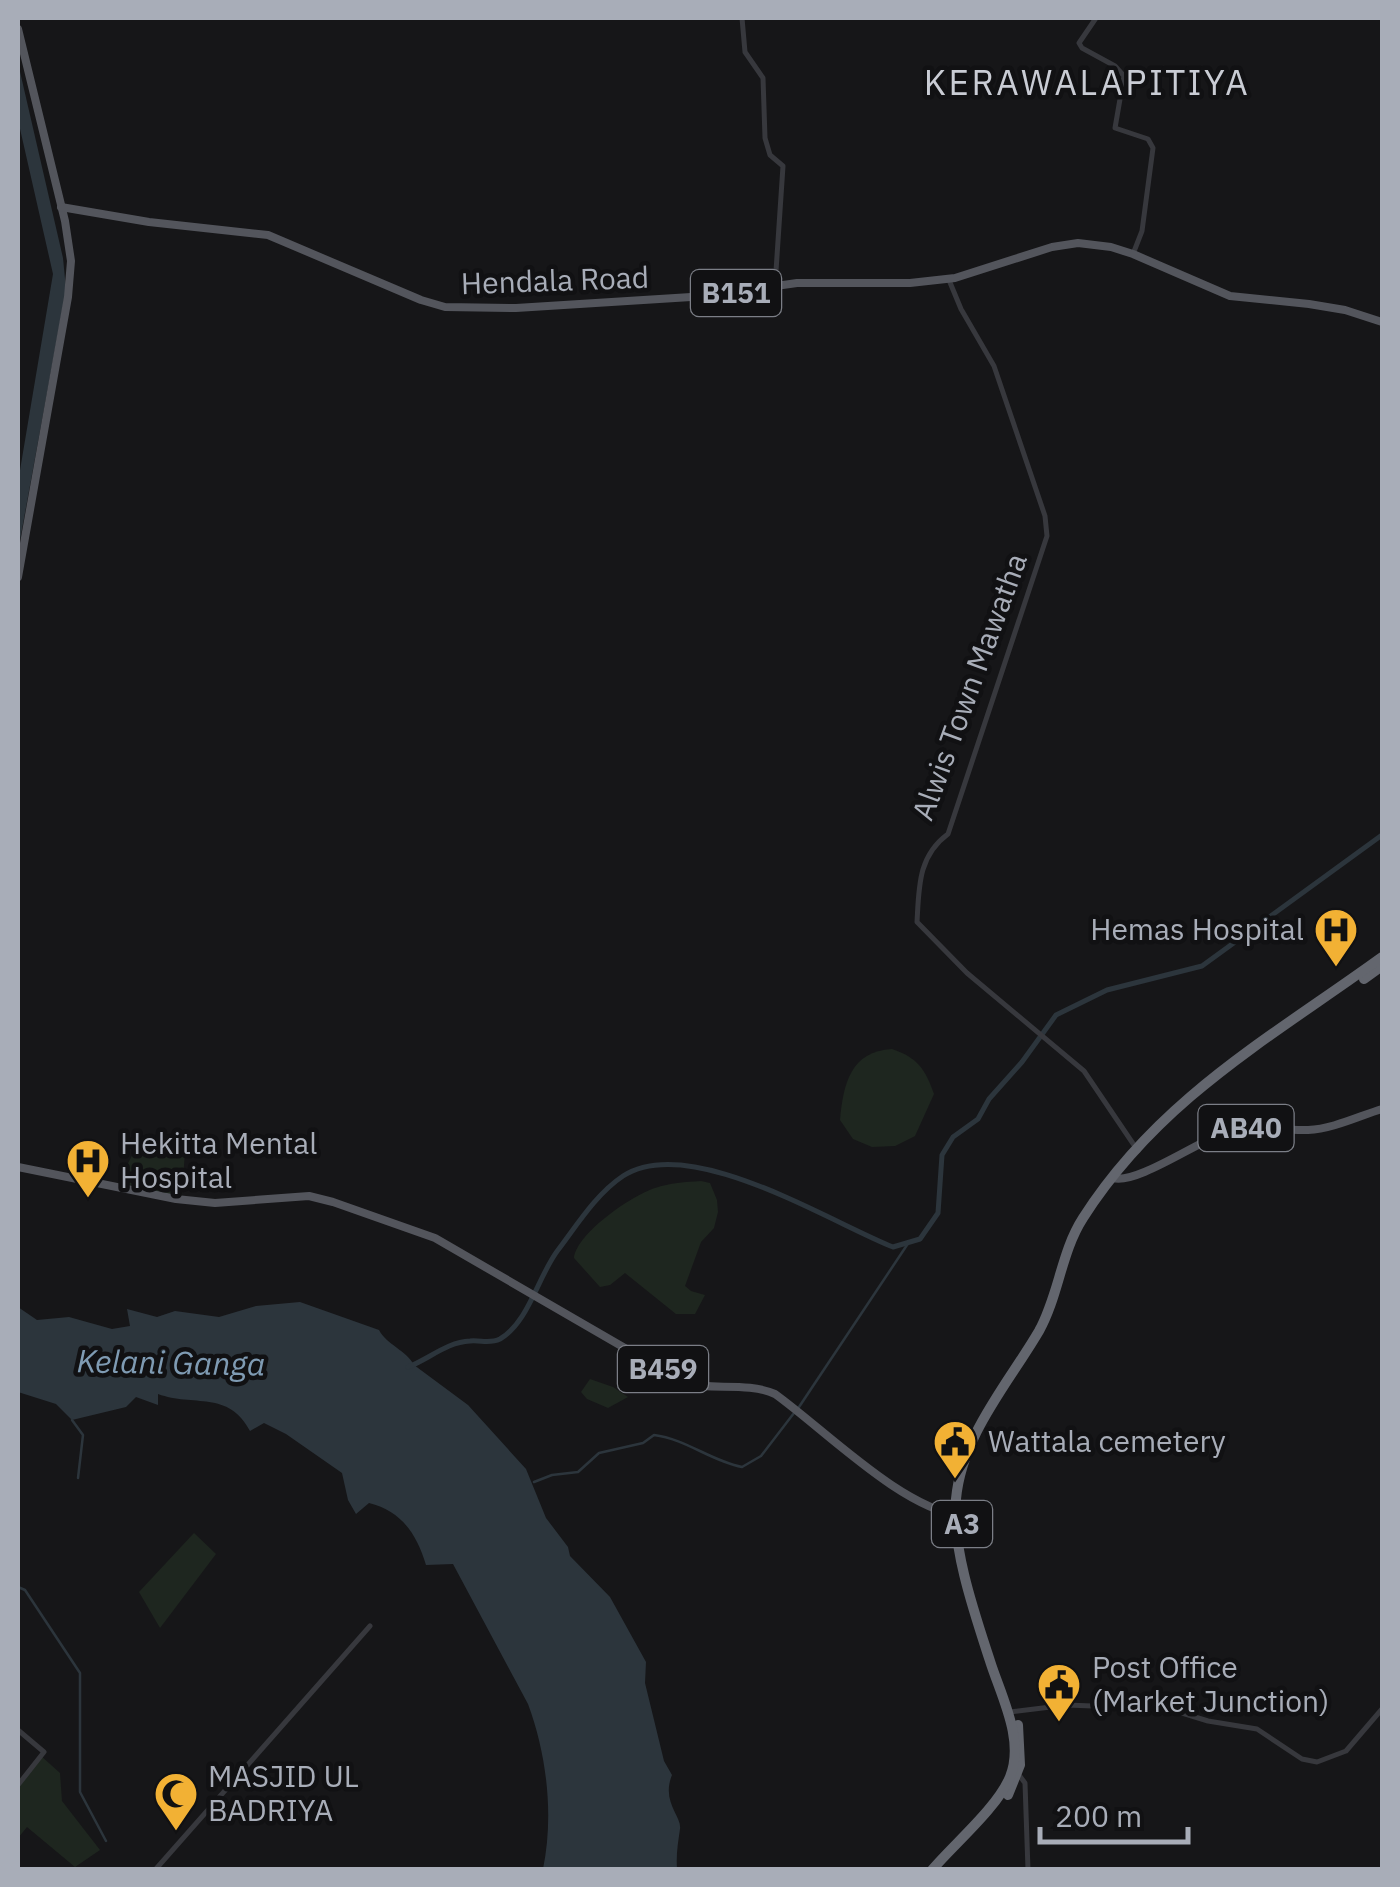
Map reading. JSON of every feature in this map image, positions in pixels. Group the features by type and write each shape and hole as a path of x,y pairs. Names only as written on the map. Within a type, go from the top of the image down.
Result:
{"highway":[{"name":"A3","path":"1015,1774 1022,1750 983,1617 959,1515 965,1482 982,1436 1050,1321 1082,1231 1138,1151 1201,1085 1382,958"},
{"name":"A3","path":"1138,1151 1186,1105 1382,966"},
{"path":"932,1870 1015,1774"},
{"path":"940,1870 1008,1794 1015,1774"}],"main road":[{"path":"18,29 62,207 71,260 68,297 18,577"},
{"name":"Hendala Road","path":"62,207 150,222 268,234 421,300 446,307 516,308 655,300 798,282 891,284 949,279 1070,244 1111,247 1133,254 1230,296 1327,307 1382,322"},
{"path":"65,221 86,211"},
{"name":"AB40","path":"1115,1179 1129,1180 1196,1145 1243,1128 1319,1129 1382,1110"},
{"name":"B459","path":"18,1167 176,1200 214,1203 321,1198 426,1234 686,1384 714,1389 762,1389 795,1409 847,1453 899,1488 959,1515"}],"street":[{"path":"742,18 745,52 764,78 765,138 770,154 783,166 775,286"},
{"path":"1096,18 1080,43 1124,76 1115,128 1148,140 1153,148 1142,232 1133,254"},
{"name":"Alwis Town Mawatha","path":"949,279 961,309 994,366 1045,516 1048,536 948,834 932,848 923,866 917,922 967,973 1084,1071 1138,1151"},
{"path":"155,1870 370,1626"},
{"path":"1011,1712 1067,1704 1169,1709 1208,1721 1257,1729 1302,1759 1317,1762 1346,1751 1382,1708"},
{"path":"18,1730 44,1752 18,1785"},
{"path":"1015,1774 1025,1783 1028,1870"}],"shaded area":[{"path":"892,1049 919,1066 934,1094 915,1136 895,1146 872,1147 853,1139 840,1120 844,1094 858,1063 878,1051"},
{"path":"139,1141 185,1151 182,1196 117,1186"},
{"path":"710,1183 718,1212 714,1228 701,1242 685,1286 705,1295 695,1314 676,1314 625,1273 610,1285 600,1287 574,1258 577,1248 595,1227 633,1199 661,1186"},
{"path":"590,1379 628,1397 608,1408 587,1399 581,1392"},
{"path":"194,1533 216,1554 160,1628 139,1592"},
{"path":"41,1756 60,1773 62,1801 100,1850 75,1867 27,1827 18,1838 18,1788"}],"water":[{"path":"18,63 63,258 66,289 18,551 18,482 53,274 18,120"},
{"name":"Kelani Ganga","path":"300,1302 379,1330 414,1365 468,1405 526,1469 546,1518 568,1547 570,1556 610,1597 646,1662 645,1683 664,1761 672,1775 670,1801 680,1824 677,1869 543,1869 548,1828 547,1786 528,1704 453,1564 426,1565 413,1534 391,1512 369,1503 356,1514 348,1500 342,1473 286,1434 264,1423 250,1431 232,1410 209,1402 158,1394 158,1405 136,1397 126,1407 72,1420 56,1404 18,1392 18,1307 37,1320 69,1317 112,1329 130,1326 127,1309 157,1317 175,1311 219,1317 256,1306"}],"waterway":[{"path":"408,1367 454,1344 489,1342 510,1331 526,1310 551,1261 596,1201 623,1176 651,1166 684,1165 720,1173 796,1202 893,1247 920,1239 938,1213 942,1155 953,1137 978,1119 989,1099 1056,1015 1107,990 1202,966 1382,835"},
{"path":"799,1407 909,1242"},
{"path":"534,1482 578,1472 599,1453 643,1443 654,1435 742,1467 761,1456 794,1413"},
{"path":"72,1420 83,1435 78,1478"},
{"path":"18,1587 25,1590 80,1673 80,1792 106,1841"}],"place":[{"name":"Hemas Hospital","path":"1336,968"},
{"name":"Hekitta Mental Hospital","path":"88,1199"},
{"name":"Wattala cemetery","path":"955,1480"},
{"name":"Post Office (Market Junction)","path":"1059,1723"},
{"name":"MASJID UL BADRIYA","path":"176,1832"}],"district":[{"name":"KERAWALAPITIYA","path":"1087,83"}]}
